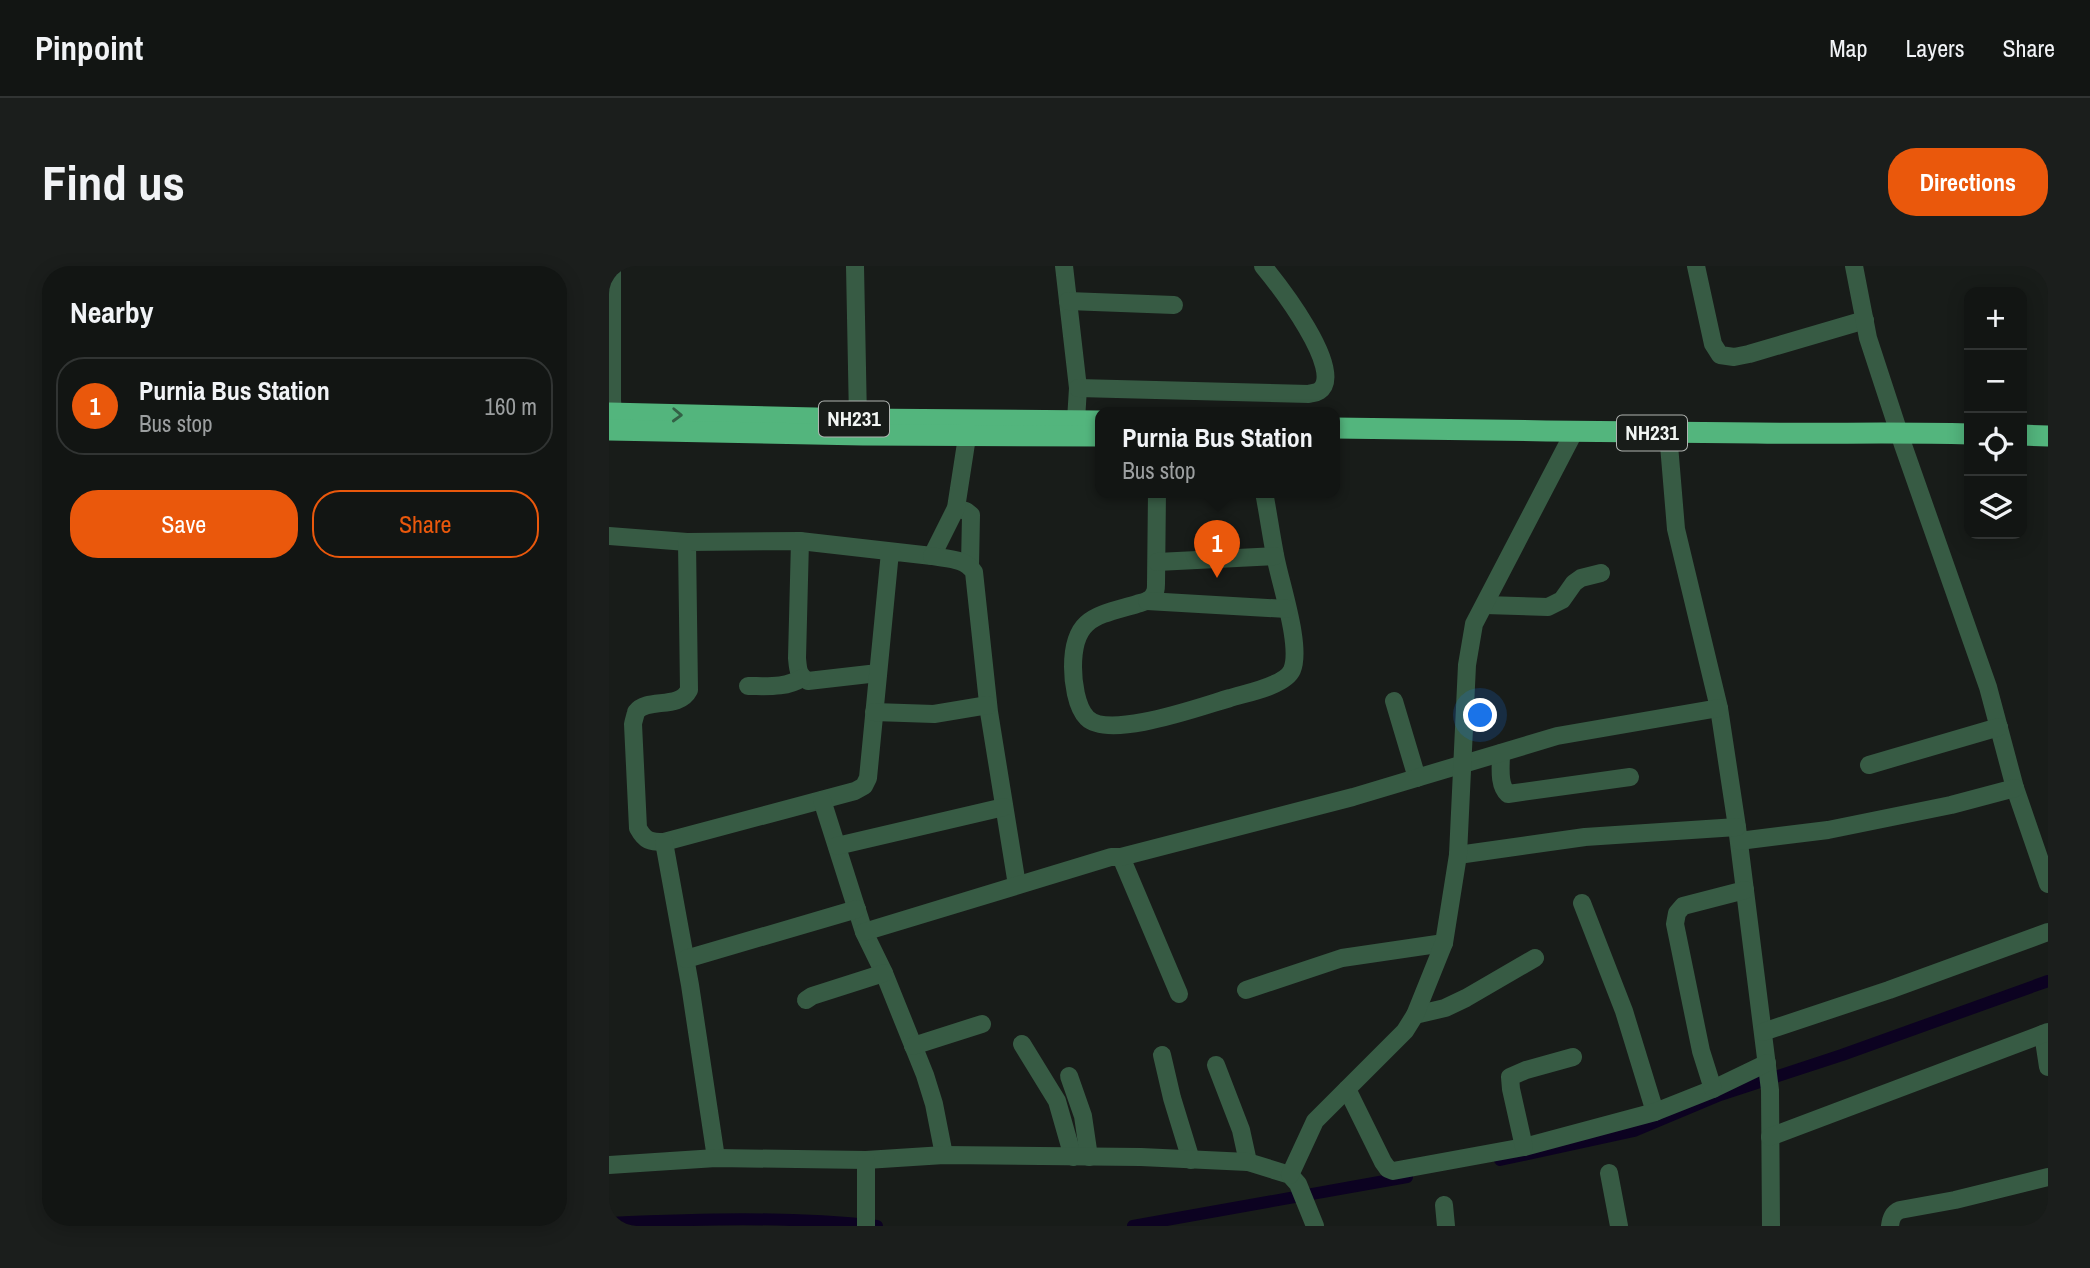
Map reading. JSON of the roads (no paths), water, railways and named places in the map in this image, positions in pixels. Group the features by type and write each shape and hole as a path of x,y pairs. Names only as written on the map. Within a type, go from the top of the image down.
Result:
{"highway":[{"name":"NH231","path":"611,421 858,419 1095,436"},
{"name":"NH231","path":"611,421 863,435 1095,421"},
{"name":"NH231","path":"1340,428 1571,437"},
{"name":"NH231","path":"1340,439 1901,438 1964,434"},
{"path":"2027,435 2048,436"},
{"name":"NH231","path":"1901,438 1964,445"},
{"path":"2027,447 2048,447"}],"street":[{"path":"611,421 612,266"},
{"path":"855,266 858,419"},
{"path":"1064,266 1077,388 1076,420"},
{"path":"1077,388 1309,394 1319,391 1325,384 1325,373 1313,338 1304,321 1263,266"},
{"path":"1696,266 1713,344 1720,355 1734,358 1865,320"},
{"path":"1854,266 1868,338 1988,687 2015,788 2048,884"},
{"path":"1068,301 1174,305"},
{"path":"932,556 956,508 969,427"},
{"path":"1294,1180 1315,1121 1405,1031 1416,1014 1444,943 1458,855 1467,665 1474,624 1571,437"},
{"path":"1669,438 1676,529 1719,708 1738,834 1770,1090 1771,1226"},
{"path":"1147,601 1154,594 1157,498"},
{"path":"1265,498 1294,641 1291,672 1284,680 1174,715 1125,725 1099,725 1087,719 1081,709 1075,685 1074,650 1082,628 1090,619 1147,601 1287,609"},
{"path":"956,508 971,515 969,565"},
{"path":"609,536 687,542 800,541 932,556 969,565 974,572 988,705 1017,885"},
{"path":"800,541 797,658 798,671 802,678 809,681 878,673"},
{"path":"687,542 689,690 686,696 679,700 643,707 636,713 633,724 638,828 650,842 664,842 855,791 864,786 868,778 890,552"},
{"path":"1157,562 1275,556"},
{"path":"1485,605 1548,607 1562,600 1581,578 1601,573"},
{"path":"748,686 784,685 802,678"},
{"path":"1394,701 1417,778"},
{"path":"874,712 934,714 988,705"},
{"path":"864,932 1111,857 1121,857 1353,797 1557,736 1719,708"},
{"path":"1869,765 1999,727"},
{"path":"1501,753 1502,784 1508,794 1630,777"},
{"path":"1458,855 1585,837 1828,830 1951,805 2015,788"},
{"path":"822,800 864,932 884,973 925,1075 944,1154"},
{"path":"837,846 1005,807"},
{"path":"664,842 686,960 716,1158"},
{"path":"1121,857 1179,994"},
{"path":"1713,1089 1701,1051 1675,924 1677,913 1683,906 1745,890"},
{"path":"1581,903 1624,1011 1655,1112"},
{"path":"686,960 857,909"},
{"path":"1763,1032 2048,932"},
{"path":"1246,990 1342,958 1444,943"},
{"path":"1416,1014 1445,1008 1535,958"},
{"path":"806,1000 884,973"},
{"path":"913,1046 982,1024"},
{"path":"1770,1137 2045,1033 2048,1066"},
{"path":"1022,1044 1057,1101 1081,1157"},
{"path":"1162,1055 1191,1160"},
{"path":"1524,1147 1510,1089 1510,1077 1573,1057"},
{"path":"1216,1065 1241,1130 1248,1162"},
{"path":"1347,1089 1383,1163 1393,1171 1524,1147 1655,1112 1767,1067"},
{"path":"1069,1076 1083,1116 1081,1157"},
{"path":"609,1165 716,1158 866,1160 944,1154 1248,1162 1294,1180 1315,1226"},
{"path":"866,1160 866,1222"},
{"path":"1609,1173 1619,1226"},
{"path":"1890,1226 1895,1213 1901,1210 2048,1177"},
{"path":"1444,1205 1446,1226"}],"waterway":[{"path":"1500,1160 1634,1131 1720,1095 1842,1055 2048,981"},
{"path":"1133,1226 1407,1177"},
{"path":"609,1223 777,1220 877,1226"}],"place":[{"name":"Purnia Bus Station","path":"1217,578"}]}
